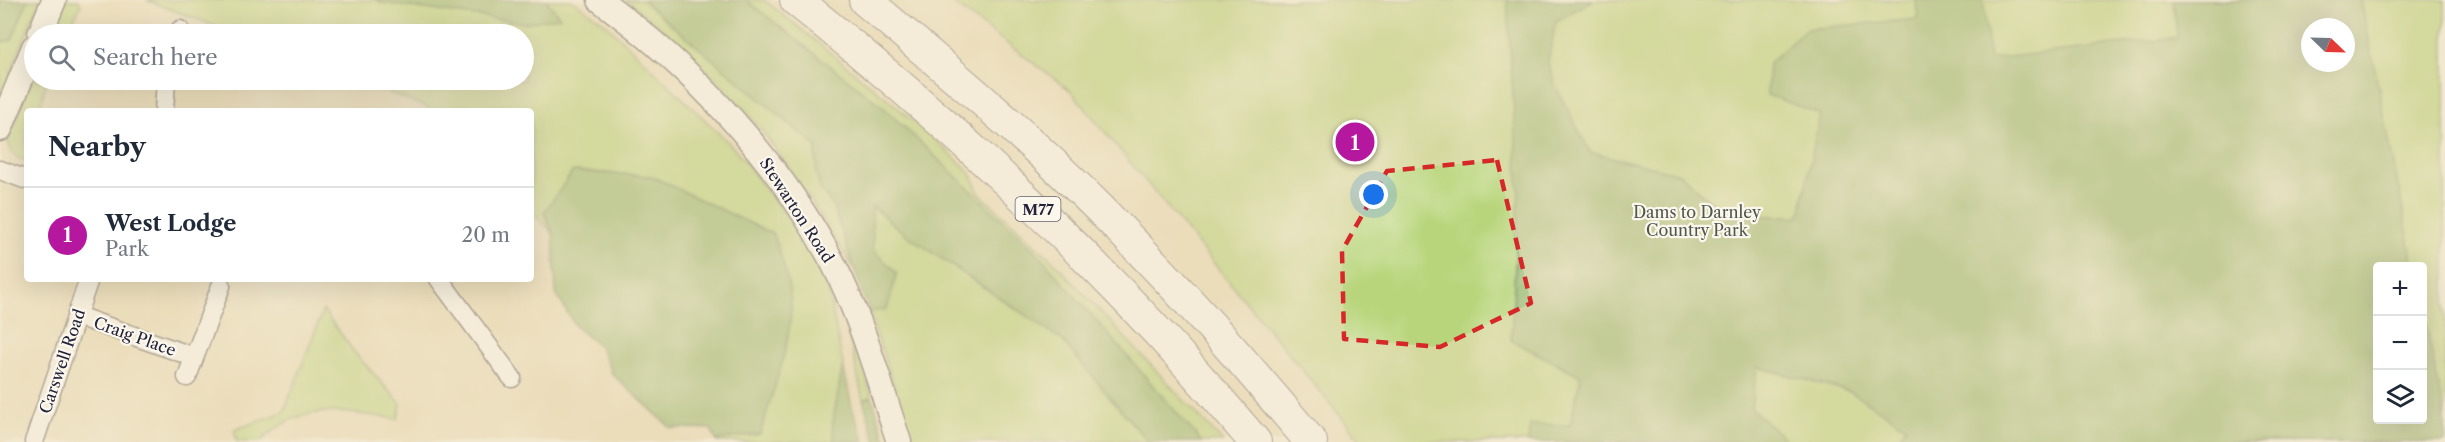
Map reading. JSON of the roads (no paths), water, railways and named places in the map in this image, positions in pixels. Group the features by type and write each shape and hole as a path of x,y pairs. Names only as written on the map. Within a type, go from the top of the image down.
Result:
{"highway":[{"name":"M77","path":"796,0 936,115 1041,211 1151,324 1255,442"},
{"name":"M77","path":"865,0 1006,120 1100,209 1244,363 1311,442"}],"main road":[{"path":"44,24 54,0"},
{"name":"Stewarton Road","path":"600,0 664,51 700,86 766,161 792,196 814,230 846,290 899,442"},
{"path":"0,129 24,71"}],"street":[{"path":"164,108 165,90"},
{"path":"0,170 24,179"},
{"name":"Carswell Road","path":"34,442 88,282"},
{"path":"441,282 512,378"},
{"name":"Craig Place","path":"187,377 221,286"},
{"name":"Craig Place","path":"77,316 194,357"}],"place":[{"name":"West Lodge","path":"1355,142"}],"park label":[{"name":"Dams to Darnley Country Park","path":"1697,221"}]}
